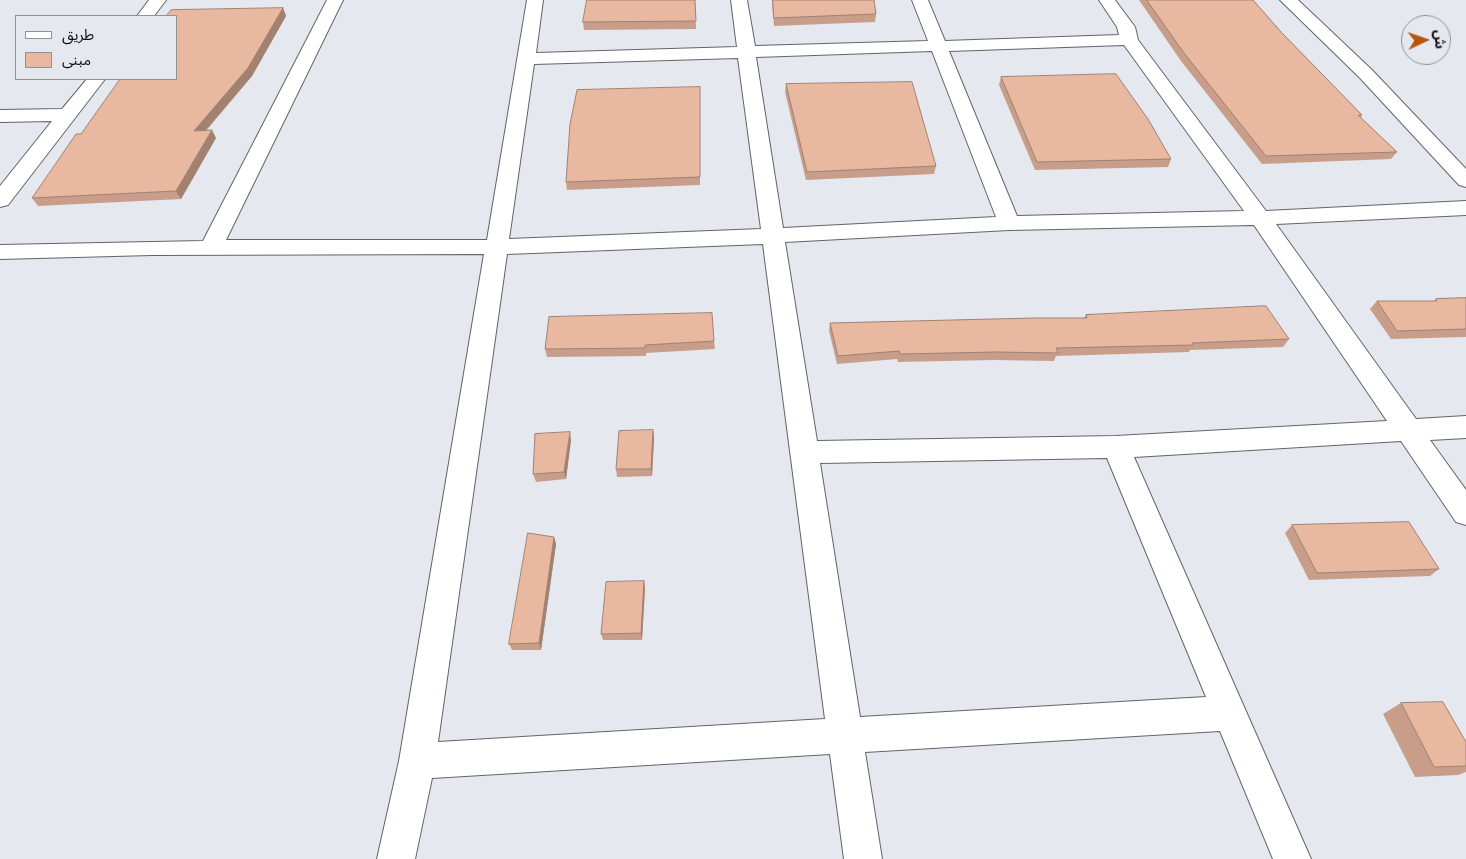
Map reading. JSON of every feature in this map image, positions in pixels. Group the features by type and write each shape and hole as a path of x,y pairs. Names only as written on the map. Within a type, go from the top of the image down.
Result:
{"street":[{"path":"146,15 158,0"},
{"path":"211,248 335,0"},
{"path":"396,859 418,761 535,0"},
{"path":"739,0 863,859"},
{"path":"920,0 1009,223"},
{"path":"1107,0 1126,27 1129,40 1260,218 1406,430 1466,513"},
{"path":"1288,0 1366,74 1466,181"},
{"path":"525,59 1129,40"},
{"path":"0,200 95,80"},
{"path":"0,116 67,115"},
{"path":"0,252 211,248 496,247 773,236 1009,223 1260,218 1466,208"},
{"path":"805,452 1116,447 1466,427"},
{"path":"1116,447 1292,859"},
{"path":"418,761 1230,713"}],"building":[{"path":"587,0 695,0 696,21 583,22"},
{"path":"773,0 874,0 876,14 774,18"},
{"path":"1147,0 1253,0 1282,33 1362,115 1358,115 1397,152 1266,156 1184,53"},
{"path":"283,8 248,68 194,131 212,130 176,191 32,198 76,134 81,134 119,80 178,80 178,15 167,15 171,10"},
{"path":"1116,74 1148,119 1171,159 1037,162 1001,77"},
{"path":"912,82 936,166 807,172 786,84"},
{"path":"700,87 700,177 566,182 570,124 577,90"},
{"path":"1466,298 1466,329 1397,331 1377,301 1437,301 1436,299"},
{"path":"1266,306 1289,339 1192,343 1193,345 1056,348 1058,353 900,354 899,351 838,356 830,323 1087,318 1086,315"},
{"path":"712,313 714,341 645,345 645,348 545,349 549,317"},
{"path":"653,430 651,469 616,469 619,431"},
{"path":"570,432 564,472 533,474 535,434"},
{"path":"1409,522 1439,569 1317,573 1292,525"},
{"path":"528,533 554,537 539,643 509,644"},
{"path":"644,581 641,633 601,634 606,582"},
{"path":"1443,702 1466,742 1466,766 1434,767 1401,703"}]}
